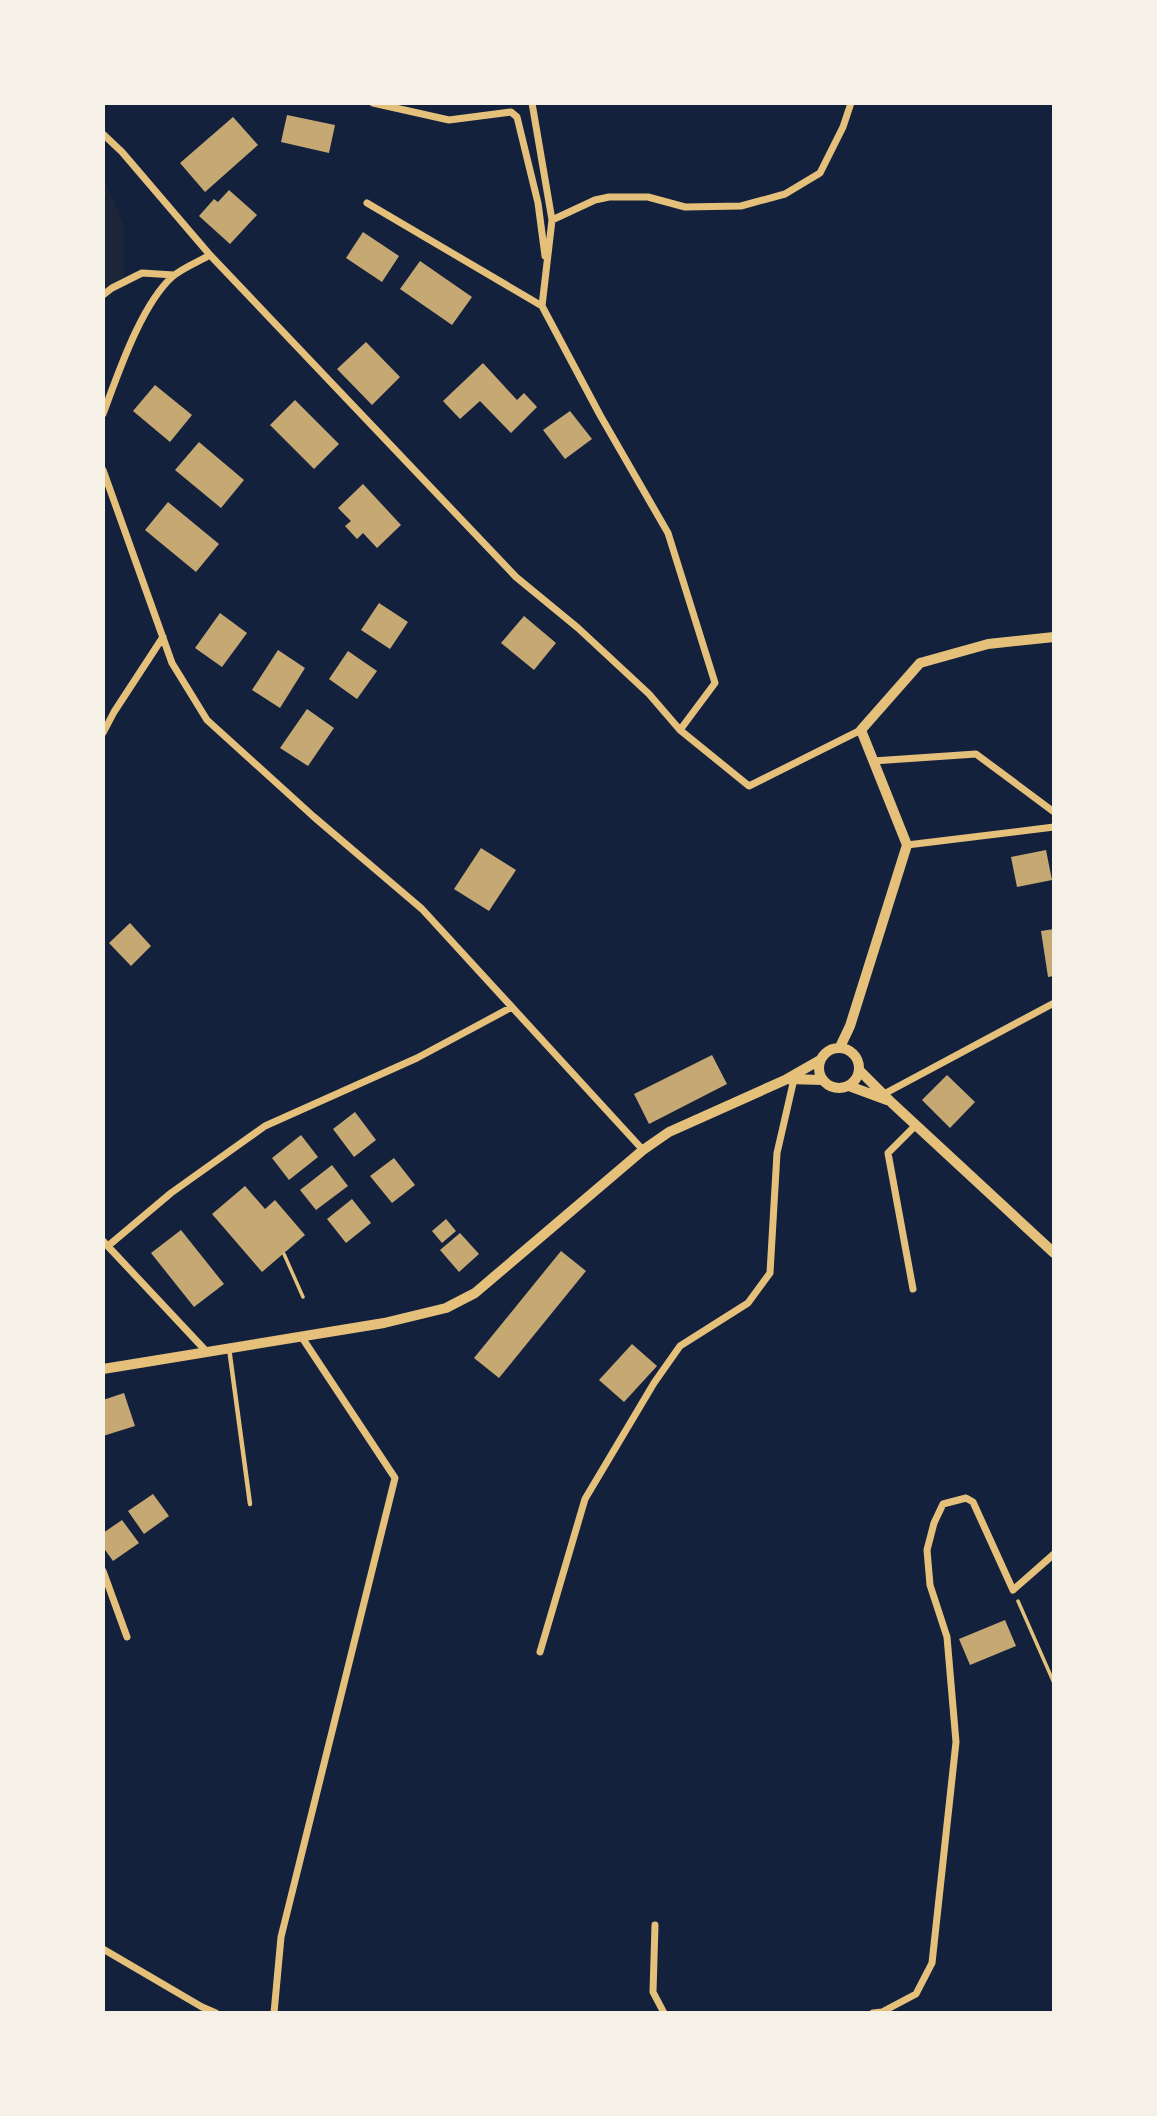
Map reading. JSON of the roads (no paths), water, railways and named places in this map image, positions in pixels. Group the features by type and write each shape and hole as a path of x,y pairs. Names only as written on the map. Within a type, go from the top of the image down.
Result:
{"street":[{"path":"373,103 449,120 511,112 517,117 538,203 546,268"},
{"path":"532,103 552,220 542,306"},
{"path":"552,220 609,197 648,197 685,207 741,206 785,194 820,173 844,127 852,103"},
{"path":"103,134 122,152 210,255 516,577 578,628 639,684 680,730 749,786 861,730 920,663 988,644 1054,637"},
{"path":"367,203 542,306 600,415 668,533 715,683 680,730"},
{"path":"103,414 119,370 156,293 174,275 210,255"},
{"path":"103,295 142,273 174,275"},
{"path":"103,470 172,663 207,720 314,817 422,909 643,1150"},
{"path":"103,733 163,637"},
{"path":"840,1047 850,1026 907,845 861,730"},
{"path":"873,761 976,754 1054,812"},
{"path":"907,845 1054,827"},
{"path":"884,1094 1054,1003"},
{"path":"206,1352 106,1243 265,1126 417,1058 512,1007"},
{"path":"103,1368 427,1314 446,1308 475,1293 643,1150 669,1132 790,1079 820,1060 829,1050 840,1047 851,1051 856,1057 859,1070 849,1086"},
{"path":"820,1060 819,1073 822,1080"},
{"path":"859,1070 1054,1253"},
{"path":"790,1079 822,1080 834,1087 849,1086 892,1103"},
{"path":"540,1652 585,1499 654,1382 680,1346 748,1303 770,1273 776,1153 790,1079"},
{"path":"913,1289 888,1153 916,1125"},
{"path":"274,2013 281,1937 395,1478 301,1336"},
{"path":"873,2013 882,2012 916,1994 932,1963 956,1742 947,1637 930,1585 928,1550 934,1523 943,1504 966,1498 973,1502 1013,1590 1054,1554"},
{"path":"103,1572 127,1637"},
{"path":"655,1925 653,1992 664,2013"},
{"path":"103,1949 216,2013"}],"lane":[{"path":"228,1348 250,1504"}]}
